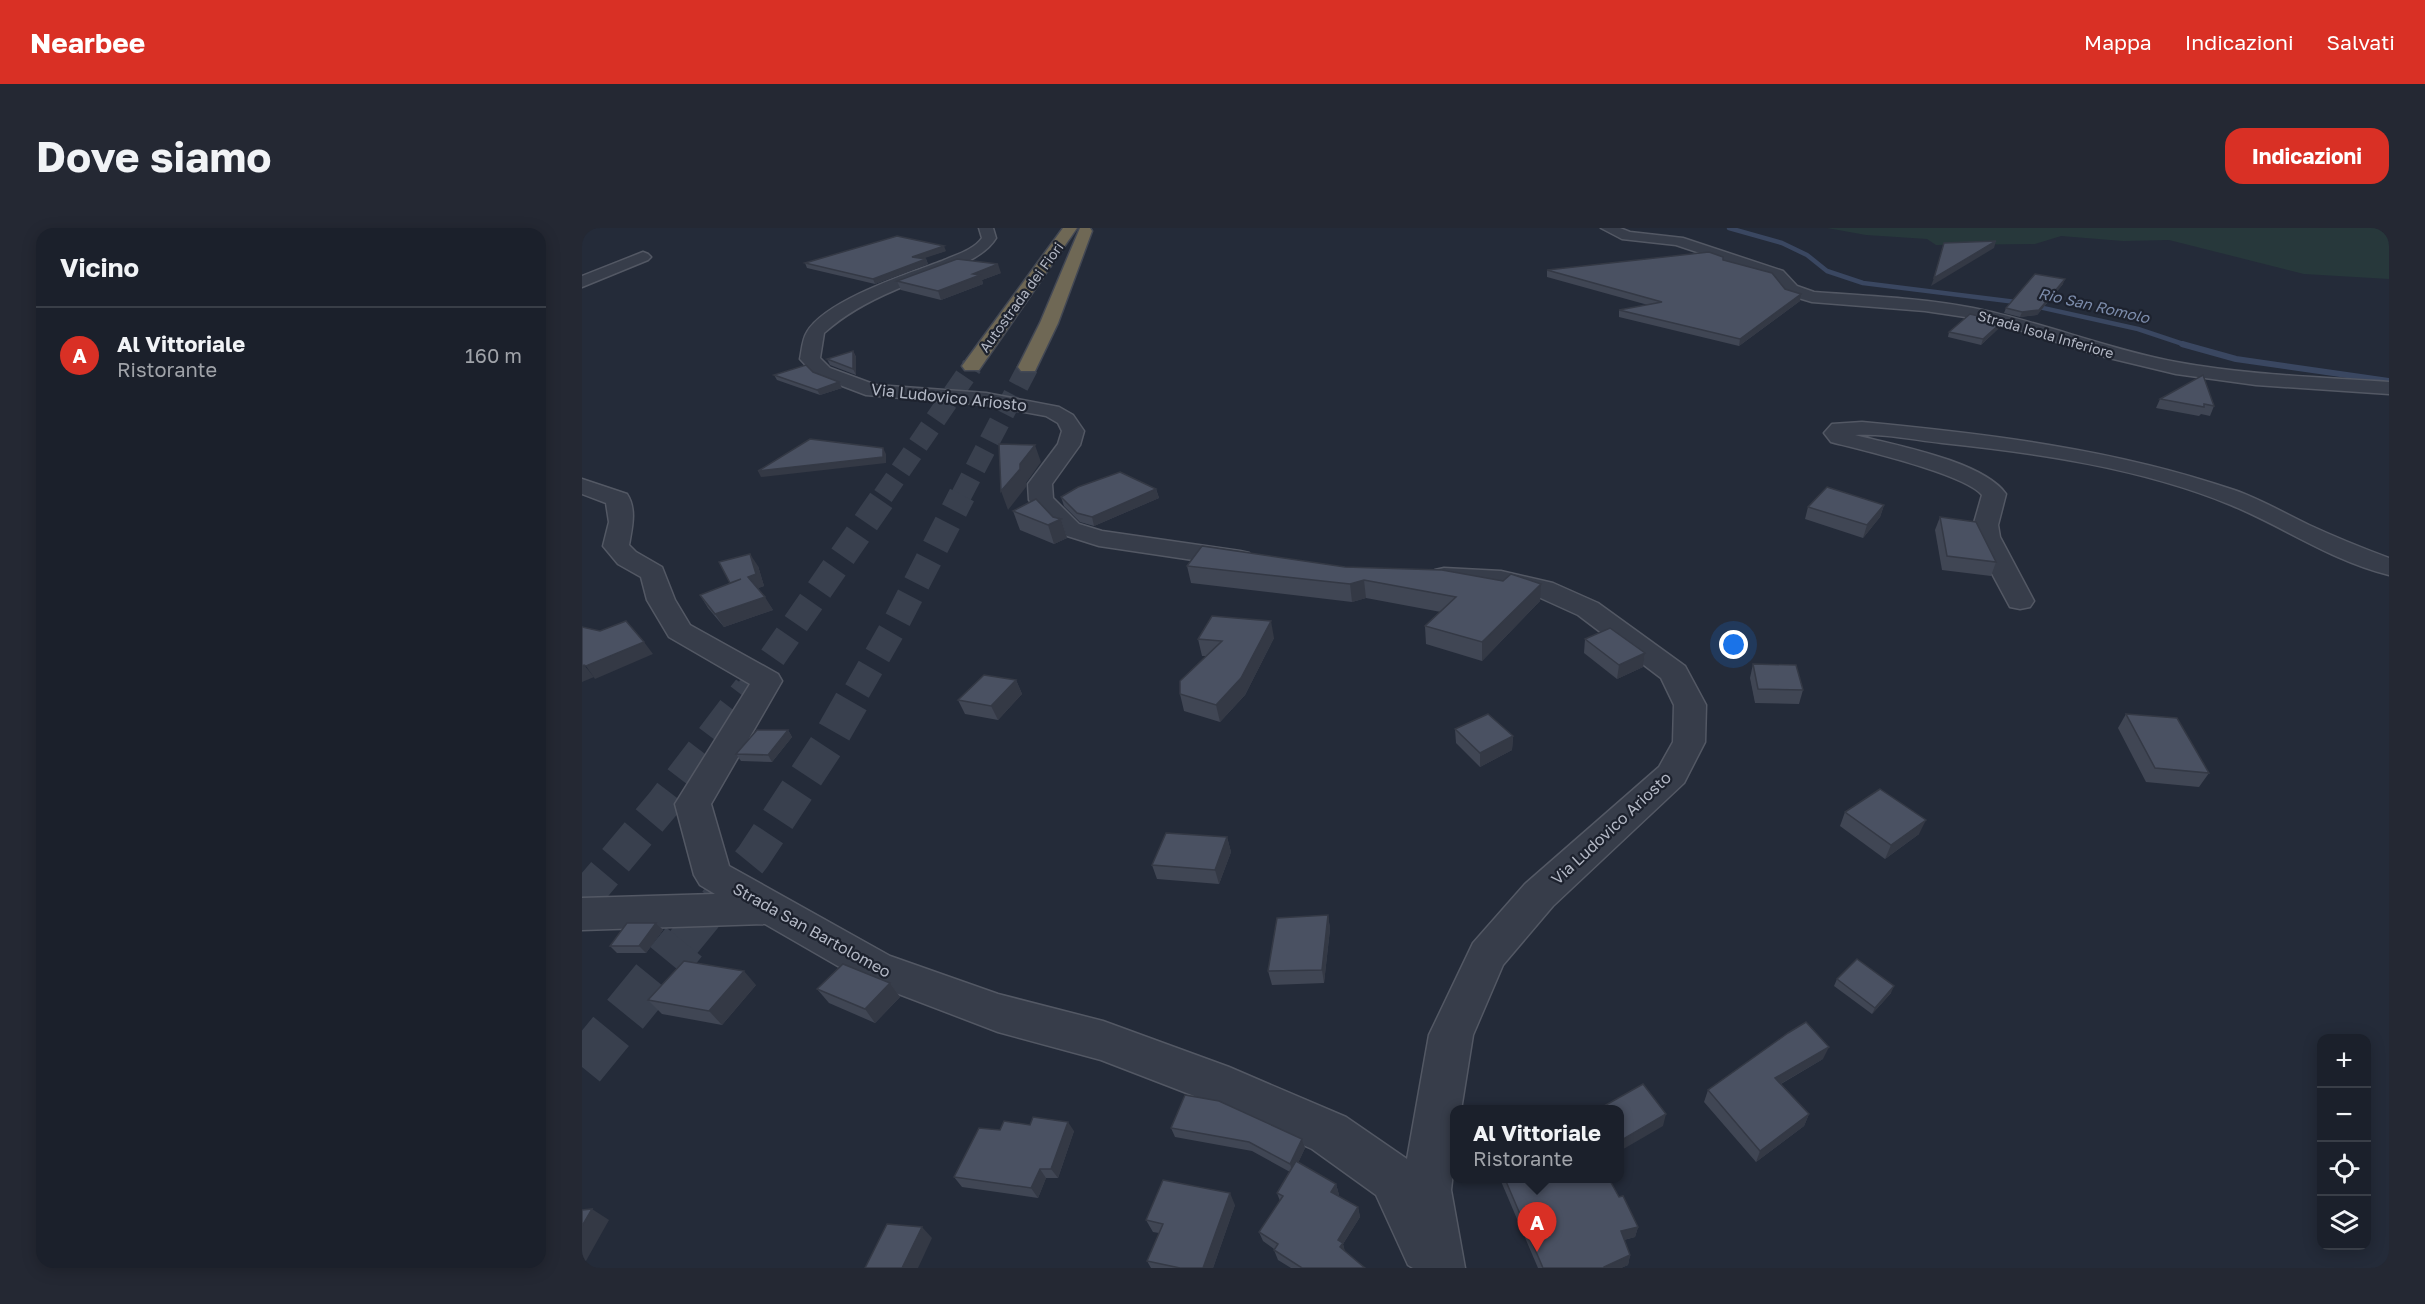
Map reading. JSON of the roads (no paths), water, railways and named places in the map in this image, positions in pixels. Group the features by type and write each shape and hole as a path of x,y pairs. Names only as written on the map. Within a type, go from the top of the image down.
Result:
{"highway":[{"name":"Autostrada dei Fiori","path":"972,366 1070,228"},
{"name":"Autostrada dei Fiori","path":"1028,367 1049,322 1086,228"}],"street":[{"name":"Via Ludovico Ariosto","path":"986,228 989,238 984,246 967,256 850,305 817,330 810,359 824,372 873,391 986,399 1052,411 1066,419 1073,431 1069,445 1040,484 1041,500 1070,529 1099,538 1264,562"},
{"name":"Strada Isola Inferiore","path":"1608,228 1627,236 1678,241 1725,256 1777,274 1791,290 1812,297 1924,306 1972,313 2022,325 2108,352 2176,368 2256,379 2389,388"},
{"path":"582,282 643,257"},
{"path":"2020,601 2001,567 1985,530 1994,495 1990,487 1969,474 1839,437 1835,433 1840,429 1862,428 2003,444 2074,455 2156,474 2218,492 2257,507 2311,535 2389,567"},
{"name":"Strada San Bartolomeo","path":"582,486 618,499 621,522 616,546 627,558 653,573 661,600 679,631 767,681 693,804 713,875 876,968 998,1013 1103,1041 1213,1082 1329,1133 1393,1178 1437,1268"},
{"name":"Via Ludovico Ariosto","path":"1418,576 1501,579 1543,589 1588,609 1674,673 1690,705 1689,742 1672,775 1539,895 1487,956 1451,1035 1427,1190 1437,1268"},
{"path":"582,914 768,908"}],"waterway":[{"name":"Rio San Romolo","path":"1729,228 1782,243 1807,255 1827,271 1863,283 2016,302 2138,329 2186,345"},
{"name":"Rio San Romolo","path":"2182,344 2236,359 2389,381"}],"tunnel":[{"path":"883,496 972,366"},
{"path":"961,496 1028,367"},
{"path":"749,691 885,495"},
{"path":"857,691 896,623 962,495"},
{"path":"582,900 663,804 750,690"},
{"path":"683,943 753,857 826,746 858,690"},
{"path":"582,1067 684,942"}],"place":[{"name":"Al Vittoriale","path":"1537,1252"}]}
